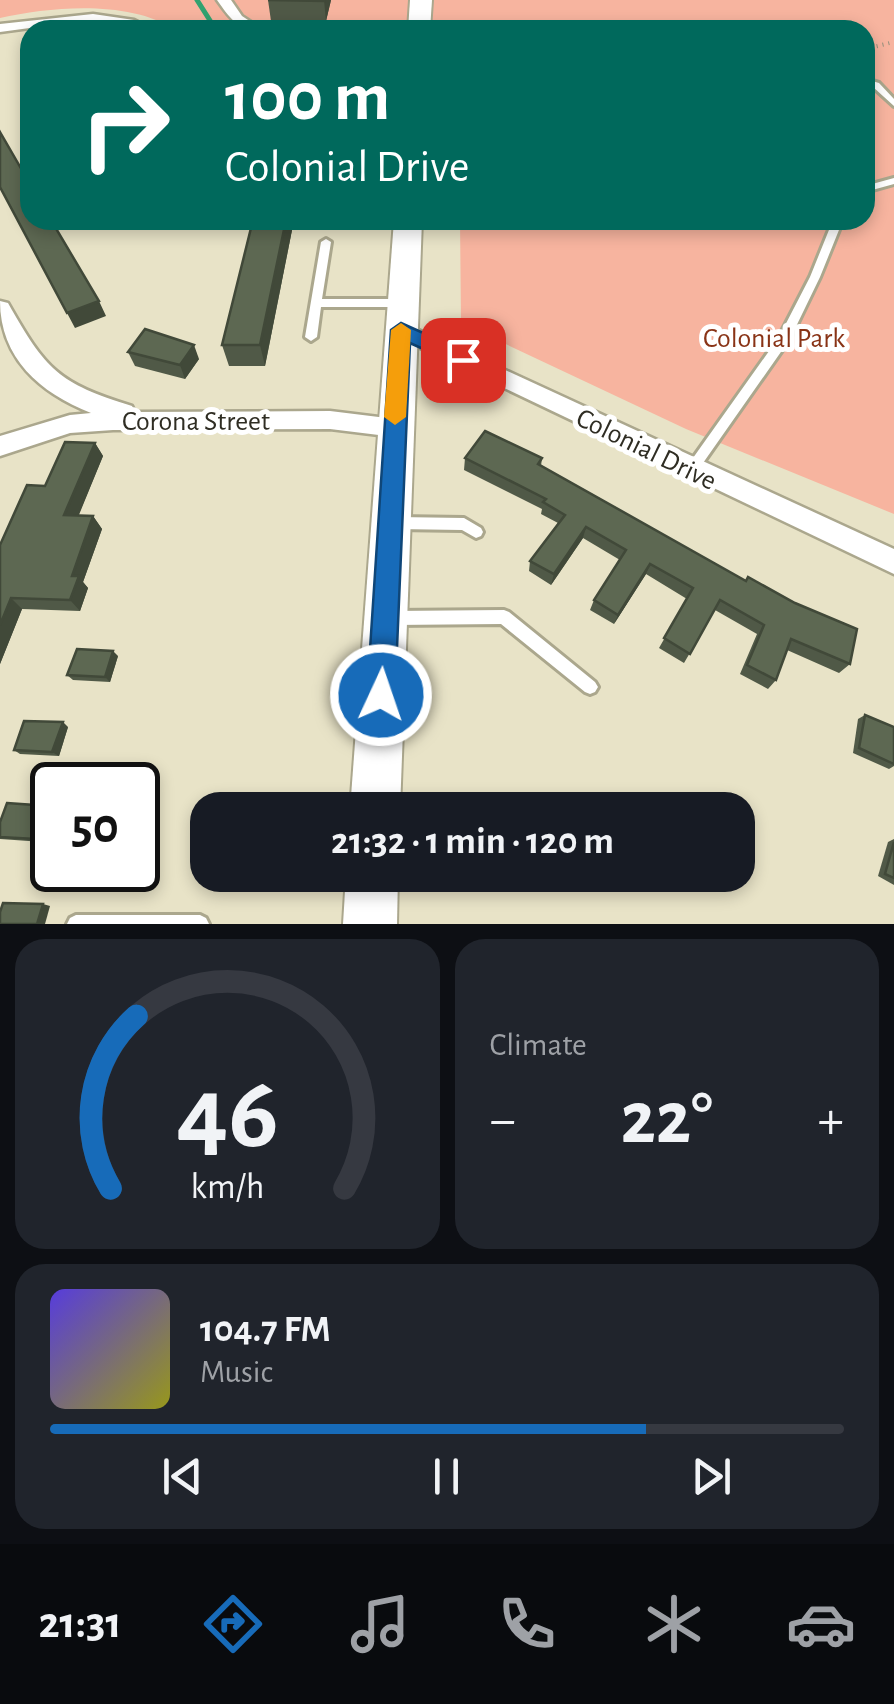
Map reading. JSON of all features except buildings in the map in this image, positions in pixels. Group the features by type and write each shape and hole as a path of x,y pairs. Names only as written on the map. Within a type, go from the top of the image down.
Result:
{"main road":[{"path":"377,792 407,230"},
{"path":"370,924 371,892"}],"street":[{"path":"224,0 239,20"},
{"path":"64,20 118,20"},
{"path":"0,308 16,342 49,382 78,399 154,420"},
{"name":"Colonial Drive","path":"402,317 692,469 894,562"},
{"name":"Corona Street","path":"0,446 70,424 154,420 330,420 394,428"}],"lane":[{"path":"875,85 894,104"},
{"path":"692,469 784,338 816,277 834,230"},
{"path":"310,338 326,242"},
{"path":"316,303 402,317"},
{"path":"390,523 464,524 476,532"},
{"path":"385,618 504,618 590,688"},
{"path":"76,923 200,924"}],"green space":[{"name":"Colonial Park","path":"0,0 894,0 894,514 686,429 461,323 460,230 875,230 875,20 157,20 91,8 0,18"}],"waterway":[{"path":"197,0 210,20"}],"slow traffic":[{"path":"395,417 401,330"}],"route":[{"path":"381,695 401,330 463,360"}]}
